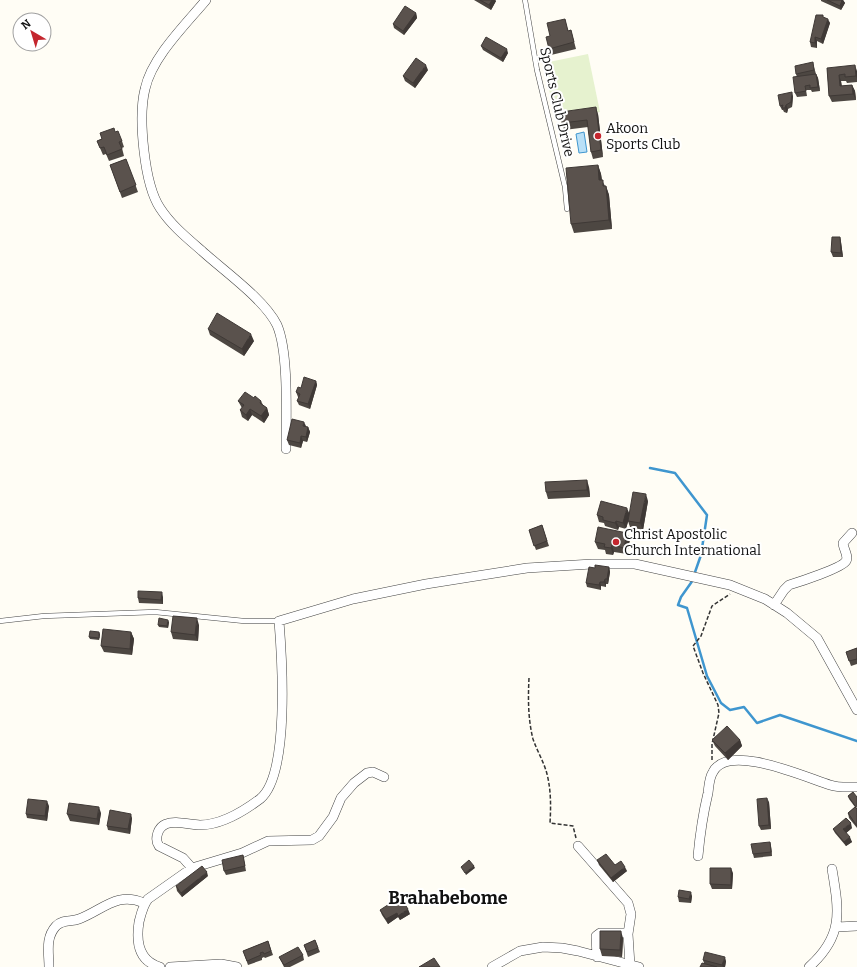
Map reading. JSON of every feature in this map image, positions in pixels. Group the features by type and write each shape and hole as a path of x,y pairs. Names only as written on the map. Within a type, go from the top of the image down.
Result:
{"street":[{"path":"206,0 179,32 155,65 145,89 142,137 147,167 159,206 165,216 267,309 277,326 284,352 286,449"},
{"path":"774,605 789,585 835,568 846,562 847,559 843,543 852,533"},
{"path":"192,868 184,858 159,846 157,837 160,828 168,823 201,825 212,824 226,819 260,798 272,781 277,762 281,720 282,656 279,621 353,599 426,584 527,568 621,563 698,577 737,588 774,605 787,613 816,638 857,710"},
{"path":"698,856 701,825 713,772 723,763 744,761 772,765 830,785 857,787"},
{"path":"160,967 149,961 142,954 138,945 138,931 144,903 192,868 242,853 268,841 312,840 319,836 334,817 341,798 354,783 367,773 373,772 384,777"},
{"path":"492,967 520,951 533,948 562,948 634,966 628,934 631,914 628,903 578,846"},
{"path":"809,967 830,941 837,927 837,899 832,870"},
{"path":"49,967 48,944 54,929 60,923 79,918 114,901 128,898 144,903"},
{"path":"837,927 857,926"},
{"path":"597,957 595,940 600,933 621,932 628,934"},
{"path":"170,967 221,964 237,967"}],"lane":[{"name":"Sports Club Drive","path":"525,0 537,70 568,210"},
{"path":"0,621 44,616 155,612 244,621 279,621"}],"path":[{"path":"713,772 712,744 719,714 718,705 703,674 693,646 701,636 712,606 737,588"},
{"path":"529,678 529,720 534,740 546,773 551,802 550,823 573,826 578,846"}],"green space":[{"path":"588,54 600,112 555,120 544,63"}],"water":[{"path":"584,132 587,152 579,153 576,134"}],"building":[{"path":"480,0 492,0 489,5"},
{"path":"827,0 842,0 840,6"},
{"path":"405,6 416,13 403,31 393,24"},
{"path":"816,15 823,15 823,17 828,19 821,39 815,37 815,43 810,42"},
{"path":"565,19 568,31 571,30 574,42 549,49 546,37 550,36 547,23"},
{"path":"486,37 507,49 501,58 481,46"},
{"path":"416,58 426,65 413,83 403,76"},
{"path":"813,62 814,70 796,74 795,66"},
{"path":"855,65 856,76 845,77 845,74 839,75 840,86 852,85 853,94 829,96 827,68"},
{"path":"816,74 818,87 810,88 810,85 805,86 806,91 795,93 793,77"},
{"path":"792,92 791,102 786,105 785,108 782,108 783,105 780,106 778,95"},
{"path":"596,107 601,150 591,152 587,120 562,123 561,112"},
{"path":"114,128 115,132 118,131 122,141 119,142 122,149 107,155 104,147 100,148 97,141 102,139 100,133"},
{"path":"126,159 136,185 120,192 110,165"},
{"path":"598,165 599,180 603,180 603,186 606,186 609,220 571,224 566,168"},
{"path":"832,237 840,237 841,253 831,252"},
{"path":"217,313 251,334 242,349 208,329"},
{"path":"304,377 316,381 308,404 297,401 300,394 296,392 298,387 301,388"},
{"path":"245,392 254,398 255,396 261,401 260,403 267,408 261,416 250,409 246,415 240,410 244,405 238,401"},
{"path":"292,419 304,422 303,426 308,427 306,437 301,436 300,443 287,440"},
{"path":"587,480 587,490 546,492 545,482"},
{"path":"633,492 646,494 640,523 628,521"},
{"path":"601,501 627,508 623,523 603,520 603,517 597,515"},
{"path":"542,525 547,541 534,546 529,530"},
{"path":"598,527 627,533 624,548 612,545 611,548 604,547 605,544 595,542"},
{"path":"595,565 609,567 607,579 605,579 604,582 600,582 599,585 586,583 589,567 595,568"},
{"path":"138,591 162,592 161,600 138,598"},
{"path":"173,616 197,618 195,635 171,632"},
{"path":"159,618 168,620 167,626 158,625"},
{"path":"103,629 131,632 130,649 101,646"},
{"path":"90,631 99,632 99,638 89,637"},
{"path":"857,648 857,659 849,661 846,652"},
{"path":"727,726 740,740 725,753 712,740"},
{"path":"853,792 857,797 856,807 848,796"},
{"path":"767,798 769,825 759,826 757,799"},
{"path":"28,799 47,801 45,816 26,814"},
{"path":"69,803 99,807 97,819 67,814"},
{"path":"855,807 857,809 857,826 848,813"},
{"path":"110,810 131,814 128,829 107,826"},
{"path":"846,818 851,823 843,829 850,837 844,842 833,829"},
{"path":"770,842 771,852 753,854 751,844"},
{"path":"606,854 615,865 621,861 625,867 611,878 597,860"},
{"path":"243,855 245,866 224,871 222,860"},
{"path":"469,860 474,866 465,873 461,867"},
{"path":"202,866 207,872 181,893 176,886"},
{"path":"710,868 731,868 731,885 710,884"},
{"path":"679,890 691,892 689,899 678,897"},
{"path":"400,897 408,909 398,916 397,913 386,919 380,910"},
{"path":"600,931 621,931 620,950 600,949"},
{"path":"315,940 318,948 307,952 304,945"},
{"path":"268,941 271,951 264,954 263,952 260,953 261,955 247,961 243,951"},
{"path":"298,947 303,955 284,965 279,957"},
{"path":"705,952 725,957 722,965 703,960"},
{"path":"434,958 440,967 419,967"},
{"path":"702,963 717,967 700,967"}],"waterway":[{"path":"650,468 675,473 707,515 701,555 694,575"},
{"path":"693,580 681,597 678,605 687,608 707,676 721,703 730,710 744,707 757,723 780,715 857,741"}],"place":[{"name":"Akoon Sports Club","path":"598,136"},
{"name":"Christ Apostolic Church International","path":"616,542"}],"district":[{"name":"Brahabebome","path":"448,898"}]}
